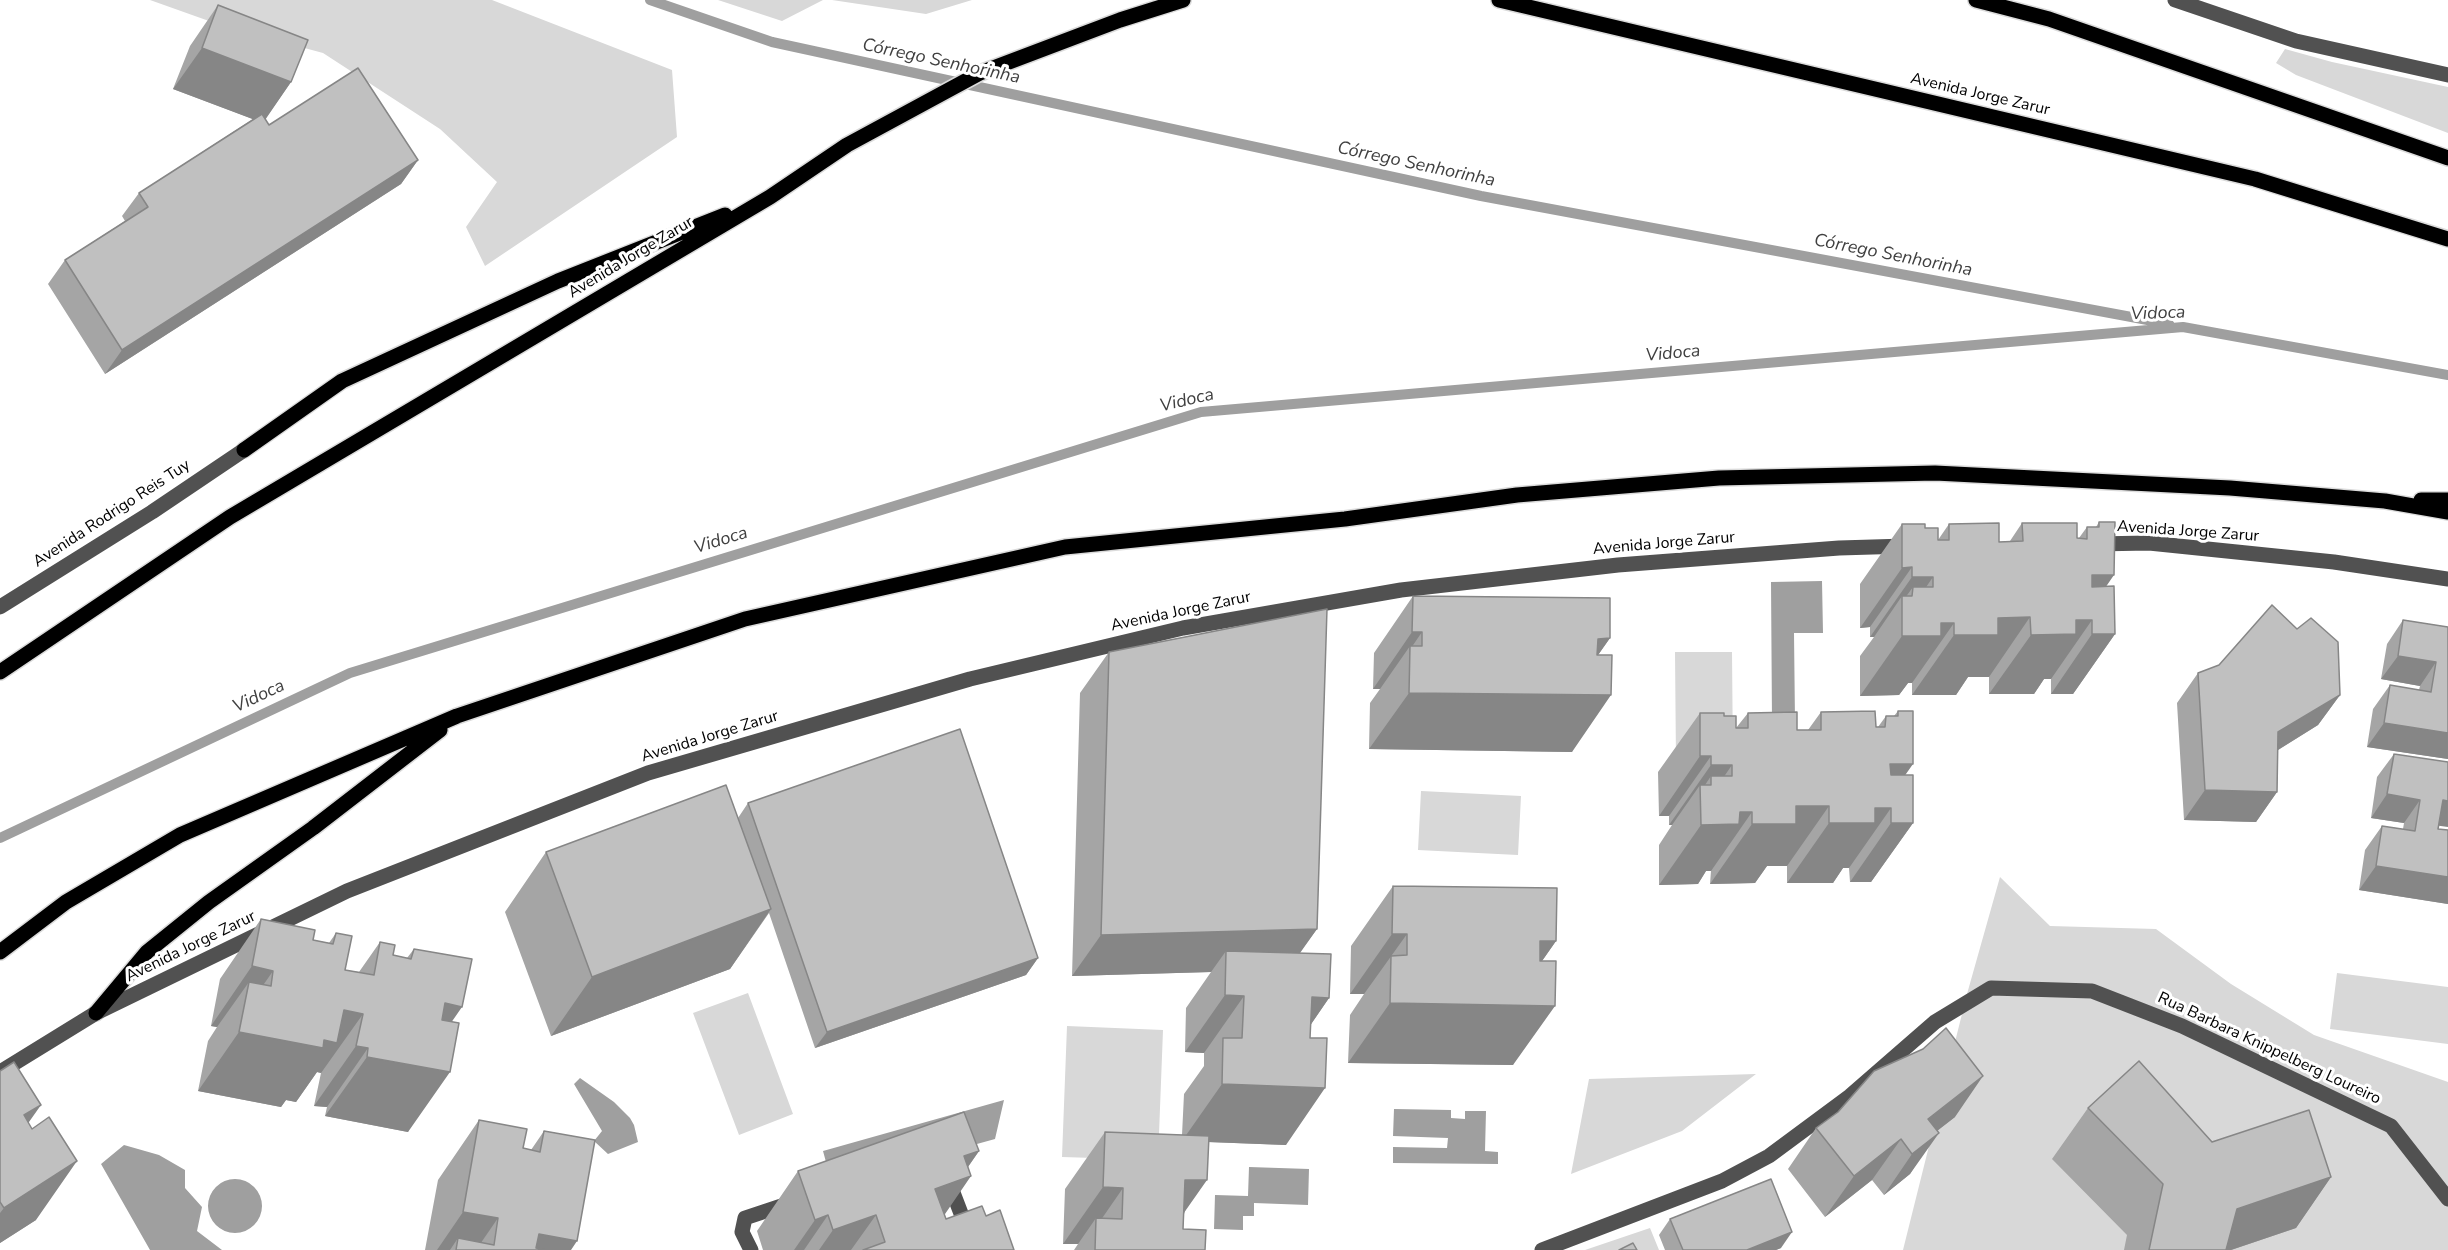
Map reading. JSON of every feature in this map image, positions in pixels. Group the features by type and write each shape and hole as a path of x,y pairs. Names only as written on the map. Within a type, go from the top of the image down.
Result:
{"main road":[{"name":"Avenida Jorge Zarur","path":"0,672 230,517 770,197 847,145 980,73 1120,20 1183,0"},
{"name":"Avenida Jorge Zarur","path":"1499,0 2255,179 2448,239"},
{"path":"1976,0 2049,19 2448,158"},
{"path":"244,450 342,381 558,281 770,197"},
{"path":"0,952 66,902 180,835 457,716 745,619 1065,547 1345,519 1517,495 1719,478 1935,473 2230,488 2385,501 2448,512"},
{"path":"2385,501 2448,500"},
{"path":"96,1012 147,952 208,902 313,828 457,716"}],"street":[{"path":"1149,12 1163,0"},
{"path":"2175,0 2296,40 2448,75"},
{"name":"Avenida Rodrigo Reis Tuy","path":"0,607 244,450"},
{"name":"Avenida Jorge Zarur","path":"2078,544 2149,543 2334,562 2448,579"},
{"name":"Avenida Jorge Zarur","path":"0,1072 96,1012 347,891 648,774 970,679 1184,628 1401,590 1618,565 1839,548 1923,546"},
{"name":"Rua Barbara Knippelberg Loureiro","path":"1542,1250 1722,1181 1769,1156 1850,1096 1935,1022 1991,988 2092,991 2182,1026 2391,1126 2448,1199"},
{"path":"939,1174 952,1190 975,1250"},
{"path":"751,1250 742,1232 745,1218 807,1198"}],"shaded area":[{"path":"150,0 492,0 672,70 677,137 485,266 466,227 497,182 440,129 323,53 223,26"},
{"path":"718,0 823,0 782,21"},
{"path":"832,0 972,0 926,14"},
{"path":"2285,49 2332,62 2448,87 2448,133 2296,75 2276,63"},
{"path":"1822,581 1823,633 1794,633 1795,722 1772,722 1771,582"},
{"path":"1675,652 1732,652 1733,763 1676,763"},
{"path":"1421,791 1521,796 1518,855 1418,850"},
{"path":"2000,877 2050,926 2156,929 2231,984 2314,1035 2448,1082 2448,1250 1903,1250 1967,994"},
{"path":"2337,973 2448,987 2448,1044 2330,1029"},
{"path":"748,993 793,1114 739,1135 693,1013"},
{"path":"1067,1026 1163,1030 1158,1160 1062,1157"},
{"path":"1756,1074 1682,1131 1571,1174 1589,1079"},
{"path":"580,1078 614,1102 630,1118 638,1142 608,1154 594,1141 602,1131 574,1084"},
{"path":"1004,1100 995,1139 832,1184 823,1151"},
{"path":"1394,1109 1451,1110 1451,1118 1465,1119 1465,1111 1486,1111 1485,1151 1498,1152 1498,1164 1393,1163 1393,1147 1447,1148 1448,1138 1393,1136"},
{"path":"124,1145 159,1155 185,1170 185,1188 202,1207 197,1231 222,1250 150,1250 101,1164"},
{"path":"1249,1167 1309,1169 1308,1205 1254,1203 1254,1216 1243,1216 1243,1230 1214,1229 1215,1195 1248,1196"},
{"path":"230,1179 240,1179 250,1183 258,1191 262,1206 258,1221 250,1229 240,1233 230,1233 220,1229 212,1221 208,1211 208,1201 212,1191 220,1183"},
{"path":"1650,1228 1659,1250 1585,1250"}],"building":[{"path":"218,5 308,40 291,82 202,48"},
{"path":"358,68 418,160 122,350 65,260 148,207 139,193 262,114 269,125"},
{"path":"2099,522 2115,522 2114,575 2092,575 2092,587 2114,586 2115,634 2092,634 2092,620 2076,620 2076,634 2031,635 2030,617 1998,618 1998,635 1954,635 1954,623 1941,623 1941,636 1902,636 1902,596 1912,596 1913,587 1933,587 1933,577 1912,577 1912,567 1902,568 1902,524 1925,524 1925,528 1938,528 1938,540 1949,540 1949,524 1999,523 1999,542 2023,541 2022,523 2077,523 2077,538 2087,539 2087,527 2099,527"},
{"path":"1413,596 1610,598 1610,638 1598,639 1597,655 1612,655 1611,695 1409,693 1410,646 1422,646 1422,632 1412,632"},
{"path":"2272,605 2297,629 2311,618 2338,642 2340,695 2278,732 2277,792 2205,790 2198,673 2219,665"},
{"path":"1327,609 1317,929 1101,935 1109,652"},
{"path":"2403,620 2448,627 2448,733 2384,723 2390,685 2431,692 2436,662 2398,656"},
{"path":"1875,711 1876,727 1885,727 1886,716 1898,716 1898,711 1913,711 1913,764 1890,764 1891,775 1913,775 1913,823 1891,823 1891,808 1875,808 1875,823 1829,823 1829,806 1796,806 1796,824 1752,824 1752,812 1740,812 1739,824 1701,825 1700,785 1711,785 1711,776 1732,776 1732,765 1711,765 1711,756 1700,756 1700,713 1724,713 1724,716 1736,716 1736,728 1748,728 1748,713 1797,712 1797,730 1821,730 1821,712"},
{"path":"960,729 1038,958 827,1032 748,803"},
{"path":"2394,754 2448,762 2448,801 2443,800 2438,829 2448,830 2448,877 2376,866 2382,826 2415,831 2420,800 2387,794"},
{"path":"726,785 771,909 592,977 546,852"},
{"path":"1393,886 1557,888 1556,941 1540,941 1540,961 1556,961 1555,1006 1390,1003 1391,956 1407,955 1407,934 1392,934"},
{"path":"261,919 315,930 313,940 333,944 336,933 352,936 345,970 374,975 380,942 395,945 393,955 411,959 414,949 472,959 462,1007 445,1003 442,1020 459,1023 450,1072 367,1057 368,1048 356,1046 363,1014 344,1010 337,1043 324,1040 323,1048 239,1032 249,982 271,986 273,971 252,966"},
{"path":"1226,951 1331,954 1329,998 1312,997 1310,1038 1327,1038 1325,1088 1222,1084 1223,1038 1242,1038 1244,996 1225,995"},
{"path":"1946,1028 1983,1076 1928,1119 1939,1133 1912,1154 1901,1139 1854,1176 1816,1128 1838,1112 1874,1071 1923,1049"},
{"path":"2139,1061 2212,1142 2309,1110 2331,1177 2237,1209 2226,1250 2149,1250 2163,1184 2088,1108"},
{"path":"14,1062 41,1105 24,1115 32,1129 49,1117 77,1161 4,1208 0,1202 0,1071"},
{"path":"964,1112 979,1151 964,1156 971,1176 935,1189 946,1219 982,1206 986,1216 1000,1210 1014,1250 863,1250 885,1242 876,1215 833,1230 828,1215 815,1220 798,1171"},
{"path":"479,1120 527,1129 523,1148 540,1152 544,1131 595,1140 577,1241 539,1234 536,1248 546,1250 456,1250 458,1238 494,1245 498,1218 463,1212"},
{"path":"1105,1132 1209,1136 1207,1180 1185,1180 1183,1229 1206,1230 1205,1250 1095,1250 1096,1218 1122,1219 1123,1188 1103,1187"},
{"path":"1771,1179 1792,1232 1747,1250 1683,1250 1670,1219"},
{"path":"1633,1243 1637,1250 1619,1250"}],"waterway":[{"name":"Córrego Senhorinha","path":"650,0 772,42 1481,196 2169,324"},
{"name":"Vidoca","path":"0,838 350,673 1201,412 2183,327 2448,375"}]}
